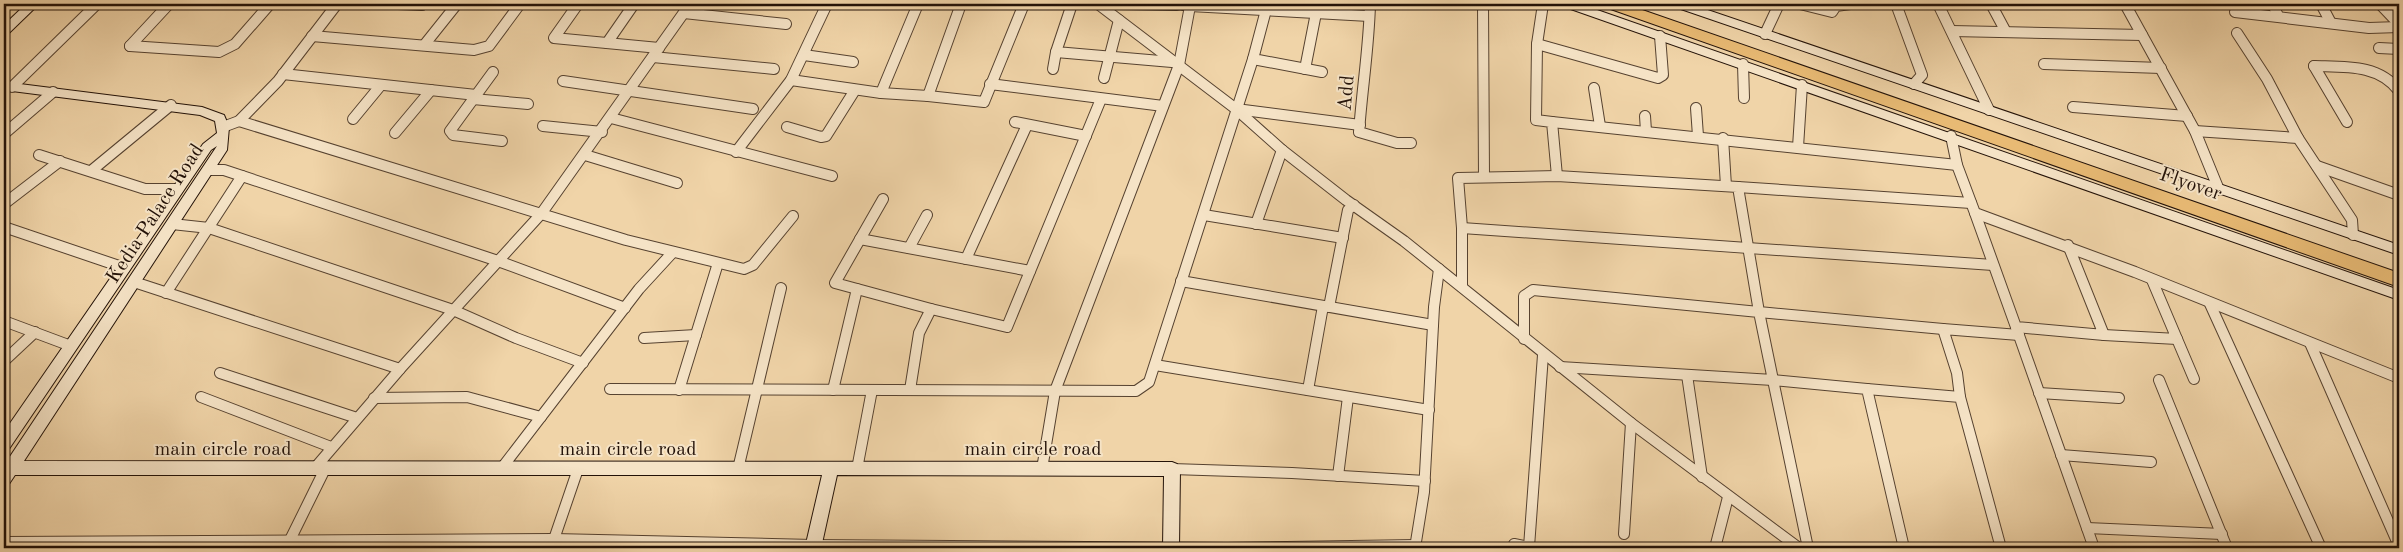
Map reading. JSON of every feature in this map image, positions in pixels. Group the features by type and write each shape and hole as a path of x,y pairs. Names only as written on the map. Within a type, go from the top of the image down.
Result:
{"highway":[{"path":"1610,4 1969,123"},
{"path":"1644,4 1969,123"},
{"name":"Flyover","path":"1969,123 2399,267"},
{"name":"Flyover","path":"1969,123 2399,280"}],"street":[{"path":"4,31 33,4"},
{"path":"8,86 98,4"},
{"path":"169,4 130,46 218,52 228,49 235,44 270,4"},
{"path":"8,86 171,105 213,114 220,118 223,131 239,121 284,74 336,4"},
{"path":"398,4 422,5"},
{"path":"425,44 457,4"},
{"path":"312,36 425,44 474,50 489,46 520,4"},
{"path":"578,4 554,38 659,48"},
{"path":"607,43 634,4"},
{"path":"288,544 319,469 331,447 400,368 541,214 602,132 690,4"},
{"path":"736,152 791,80 827,4"},
{"path":"881,93 918,4"},
{"path":"928,96 961,4"},
{"path":"791,80 881,93 984,102 1024,4"},
{"path":"1053,68 1056,52 1072,4"},
{"path":"1098,4 1236,109 1282,150 1462,287 1543,355 1630,423 1799,548"},
{"path":"1119,4 1243,6 1266,10 1305,8 1316,13 1369,16"},
{"name":"Add","path":"1370,4 1369,45 1363,80 1359,132 1397,142 1411,142"},
{"path":"1483,4 1484,177"},
{"path":"1543,4 1537,44 1536,120 1723,138 1957,165"},
{"path":"1569,4 1951,136 2399,295"},
{"path":"1765,34 1779,4"},
{"path":"1800,4 1832,12 1836,6 1850,4"},
{"path":"1896,4 1922,75 1914,84"},
{"path":"1938,4 1989,110"},
{"path":"1991,4 2006,32"},
{"path":"2125,4 2187,116 2219,190"},
{"path":"2273,4 2278,16"},
{"path":"2321,4 2331,23"},
{"path":"2380,4 2399,26"},
{"path":"1687,5 1765,34 2399,250"},
{"path":"1042,469 1055,391 1163,106 1190,6"},
{"path":"610,389 1136,392 1149,382 1155,365 1253,59 1266,10"},
{"path":"2234,12 2369,28 2399,26"},
{"path":"684,13 786,24"},
{"path":"1305,69 1316,13"},
{"path":"1104,78 1119,20"},
{"path":"1952,31 2142,35"},
{"path":"2237,34 2268,80 2298,138 2352,220 2352,235"},
{"path":"1537,44 1658,78 1663,75 1660,36"},
{"path":"2378,48 2399,50"},
{"path":"1056,52 1110,55 1176,63"},
{"path":"804,55 853,62"},
{"path":"653,57 774,69"},
{"path":"1253,59 1322,72"},
{"path":"1743,64 1744,98"},
{"path":"2044,64 2161,68"},
{"path":"2347,122 2314,66 2375,71 2388,78 2398,88"},
{"path":"493,72 450,131 454,135 502,140"},
{"path":"284,74 431,90 528,104"},
{"path":"563,81 753,109"},
{"path":"990,84 1163,106"},
{"path":"353,120 381,85"},
{"path":"1798,147 1802,85"},
{"path":"1594,88 1600,126"},
{"path":"396,133 431,90"},
{"path":"788,127 821,137 826,136 855,90"},
{"path":"4,134 53,92"},
{"path":"883,199 835,283 1007,327 1101,98"},
{"path":"91,171 171,105"},
{"path":"2073,107 2187,116"},
{"path":"1696,108 1698,136"},
{"path":"1236,109 1360,125"},
{"path":"1645,116 1646,131"},
{"path":"611,118 832,176"},
{"path":"239,121 541,214 673,252 744,269 753,265 793,216"},
{"path":"1015,122 1086,136"},
{"path":"1552,122 1557,176"},
{"path":"966,259 1027,125"},
{"path":"543,126 602,132"},
{"name":"Kedia Palace Road","path":"6,472 223,147 223,131"},
{"name":"Kedia Palace Road","path":"4,444 207,147 223,131"},
{"path":"2194,131 2298,138"},
{"path":"1951,136 1957,165 2018,331 2094,548"},
{"path":"1723,138 1726,186"},
{"path":"1256,224 1282,150"},
{"path":"39,155 146,189 178,189"},
{"path":"585,155 677,184"},
{"path":"4,204 60,161"},
{"path":"2317,166 2399,195"},
{"path":"208,170 224,170 498,261 625,308"},
{"path":"166,293 242,176"},
{"path":"1462,287 1462,228 1458,178 1557,176 1726,186 1973,208 2399,378"},
{"path":"1738,187 1759,312 1808,548"},
{"path":"1308,390 1348,210 1354,205"},
{"path":"909,248 926,215"},
{"path":"1204,215 1343,238"},
{"path":"172,224 208,228 453,310 516,338 584,363"},
{"path":"4,227 125,268"},
{"path":"1462,228 1993,265"},
{"path":"860,239 1030,271"},
{"path":"2068,245 2104,336"},
{"path":"501,469 625,308 673,252"},
{"path":"679,390 718,263"},
{"path":"4,542 46,545 552,544 1227,548 1415,546 1425,482 1433,325 1439,269"},
{"path":"2152,280 2194,379"},
{"path":"1181,281 1433,325"},
{"path":"134,282 400,368"},
{"path":"738,469 781,288"},
{"path":"833,390 857,289"},
{"path":"1524,339 1524,296 1533,290 1943,329 2177,339"},
{"path":"2210,304 2322,548"},
{"path":"910,390 920,333 931,309"},
{"path":"4,321 71,346"},
{"path":"1943,329 1957,373 1960,397 2001,548"},
{"path":"4,361 35,332"},
{"path":"644,338 696,336"},
{"path":"2310,343 2399,546"},
{"path":"1513,548 1514,544 1531,547 1543,355"},
{"path":"1155,365 1429,410"},
{"path":"1560,367 1774,380 1960,397"},
{"path":"220,373 357,418"},
{"path":"1687,375 1702,477"},
{"path":"2159,380 2227,548"},
{"path":"1867,389 1904,548"},
{"path":"857,469 872,390"},
{"path":"2039,393 2118,398"},
{"path":"1338,476 1348,396"},
{"path":"200,397 331,447"},
{"path":"374,398 467,397 541,417"},
{"path":"1624,534 1630,423"},
{"path":"2062,455 2151,462"},
{"name":"main circle road","path":"6,472 319,469 1172,469"},
{"path":"552,544 578,469"},
{"path":"813,547 831,469"},
{"path":"1171,547 1172,469 1338,476 1425,482"},
{"path":"1715,548 1728,497"},
{"path":"2088,528 2222,534"}]}
